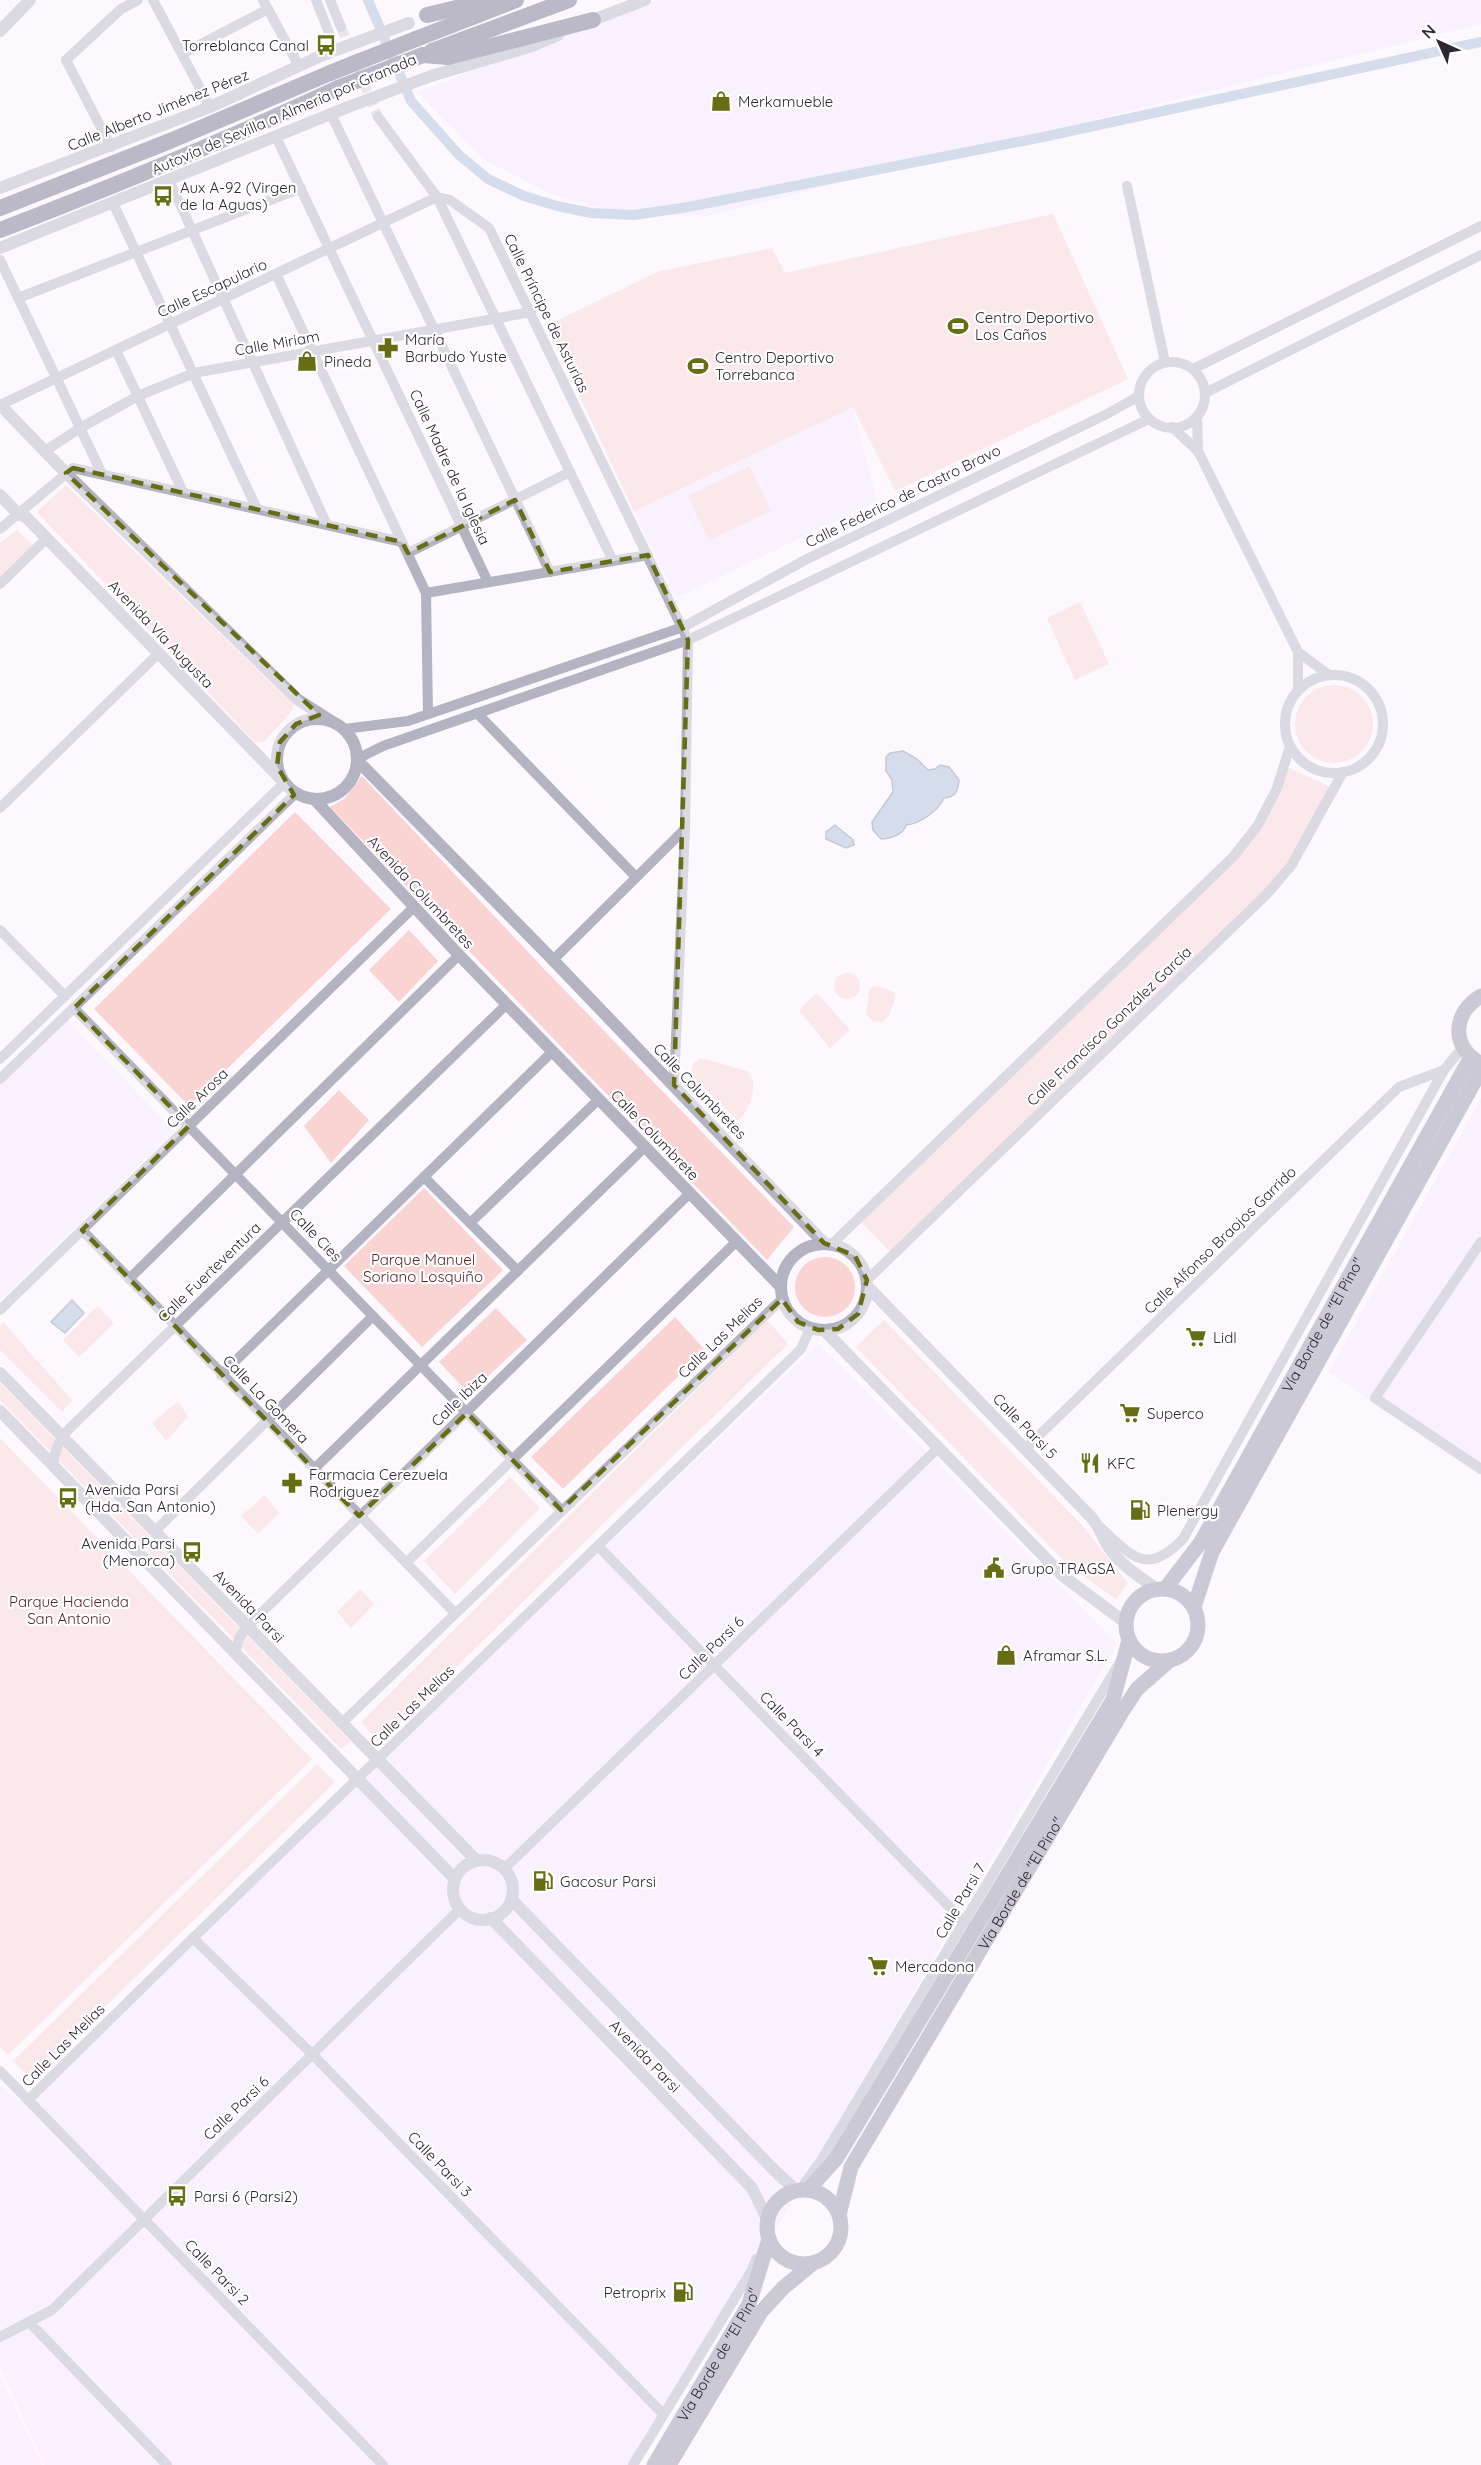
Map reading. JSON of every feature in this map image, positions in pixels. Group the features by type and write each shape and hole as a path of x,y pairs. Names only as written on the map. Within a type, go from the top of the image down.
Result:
{"highway":[{"path":"427,15 490,0"},
{"name":"Autovía de Sevilla a Almería por Granada","path":"0,208 170,141 330,73 412,31 516,0"},
{"name":"Autovía de Sevilla a Almería por Granada","path":"0,230 224,141 338,88 569,0"},
{"path":"423,54 448,57 593,20"}],"main road":[{"path":"1472,1056 1459,1035 1459,1023 1471,1002 1481,996"},
{"name":"Vía Borde de \"El Pino\"","path":"1161,1589 1201,1542 1472,1056"},
{"name":"Vía Borde de \"El Pino\"","path":"1194,1607 1212,1552 1481,1070"},
{"path":"1161,1589 1177,1592 1194,1607 1198,1617 1198,1629 1189,1649 1170,1660 1158,1661 1146,1658 1136,1650 1127,1647 1126,1623 1129,1611 1145,1593 1161,1589"},
{"name":"Vía Borde de \"El Pino\"","path":"801,2191 836,2159 1113,1700 1127,1647"},
{"name":"Vía Borde de \"El Pino\"","path":"839,2215 851,2167 1122,1712 1137,1689 1170,1660"},
{"path":"801,2191 827,2198 839,2215 841,2228 839,2240 833,2251 812,2264 801,2264 781,2257 768,2230 778,2201 801,2191"},
{"name":"Vía Borde de \"El Pino\"","path":"654,2465 749,2304 768,2230"},
{"name":"Vía Borde de \"El Pino\"","path":"669,2465 761,2312 783,2288 812,2264"}],"street":[{"path":"0,31 30,0"},
{"path":"111,147 66,60 121,9 138,0"},
{"path":"153,0 210,107"},
{"path":"316,0 329,33"},
{"path":"330,0 341,27"},
{"name":"Calle Alberto Jiménez Pérez","path":"0,188 210,107 325,54 412,31 427,15 462,0"},
{"path":"0,248 348,107 431,76 532,46 645,0"},
{"path":"182,54 266,5 299,66"},
{"path":"331,114 550,572"},
{"name":"Calle Príncipe de Asturias","path":"378,117 437,197 450,200 489,228 683,627 687,640 685,829 674,1085"},
{"name":"Calle Madre de la Iglesia","path":"276,137 488,582"},
{"path":"169,180 327,525"},
{"path":"1127,186 1165,362"},
{"path":"18,298 301,188"},
{"path":"437,197 613,561"},
{"name":"Calle Escapulario","path":"0,405 437,197"},
{"path":"113,202 257,509"},
{"path":"1194,369 1481,226"},
{"path":"1205,393 1481,255"},
{"path":"0,260 102,474"},
{"path":"276,274 426,593 428,714"},
{"name":"Calle Miriam","path":"45,451 80,428 138,396 194,374 531,312"},
{"path":"116,350 183,492"},
{"path":"1172,428 1186,425 1197,416 1204,402 1205,393 1202,380 1194,369 1175,362 1165,362 1156,365 1143,378 1139,396 1142,408 1149,419 1172,428 1198,451 1298,652 1298,690"},
{"name":"Calle Federico de Castro Bravo","path":"344,729 408,721 683,627 807,559 1107,414 1139,396"},
{"path":"0,405 66,473 297,699 332,721 344,729 354,743 357,759 355,772 349,783 340,793 328,798 315,800 295,794 282,780 277,766 280,742 296,724 308,720 332,721"},
{"path":"1197,416 1198,451"},
{"path":"357,759 383,746 687,640 1149,419"},
{"path":"0,529 73,468 402,542"},
{"path":"408,554 570,472"},
{"name":"Avenida Vía Augusta","path":"0,495 18,514 27,517 282,780"},
{"path":"0,584 47,538"},
{"path":"426,593 648,555"},
{"path":"1298,652 1329,675"},
{"path":"0,808 159,653"},
{"path":"1329,675 1353,678 1366,687 1376,699 1382,713 1383,729 1370,757 1358,767 1343,772 1322,771 1303,762 1290,746 1285,721 1289,704 1298,690 1312,680 1329,675"},
{"path":"477,714 636,878"},
{"path":"828,1244 1233,857 1258,825 1277,788 1290,746"},
{"path":"357,759 553,960 685,829"},
{"name":"Calle Francisco González García","path":"867,1283 1267,894 1291,866 1343,772"},
{"path":"0,1059 282,780"},
{"path":"0,1079 295,794"},
{"name":"Avenida Columbretes","path":"315,800 414,908 507,1004"},
{"name":"Calle Arosa","path":"0,1310 414,908"},
{"path":"0,930 65,996"},
{"path":"129,1279 459,955"},
{"name":"Calle Columbretes","path":"553,960 828,1244"},
{"name":"Calle Columbrete","path":"507,1004 737,1241 781,1293"},
{"name":"Calle Fuerteventura","path":"62,1436 507,1004"},
{"name":"Calle Cies","path":"74,1008 561,1510"},
{"path":"221,1375 553,1051"},
{"path":"1100,1527 1131,1555 1149,1561 1168,1554 1183,1539 1444,1070 1472,1056"},
{"name":"Calle Alfonso Braojos Garrido","path":"1026,1448 1399,1087 1444,1070"},
{"path":"470,1223 599,1099"},
{"path":"313,1470 645,1147"},
{"path":"424,1177 518,1271"},
{"name":"Calle Ibiza","path":"235,1654 239,1638 248,1626 690,1193"},
{"name":"Calle La Gomera","path":"82,1230 454,1613"},
{"path":"406,1563 737,1241"},
{"path":"1481,1242 1375,1398 1481,1469"},
{"path":"828,1244 844,1248 855,1256 863,1267 867,1283 865,1303 858,1314 838,1329 825,1331 810,1329 793,1317 781,1293 783,1273 789,1261 799,1252 811,1246 828,1244"},
{"name":"Calle Parsi 5","path":"867,1283 1100,1527 1110,1548 1124,1565 1161,1589"},
{"name":"Calle Las Melias","path":"342,1722 781,1293"},
{"path":"155,1531 373,1316"},
{"name":"Calle Las Melias","path":"28,2100 801,1349 810,1329"},
{"path":"825,1331 1063,1576 1126,1623"},
{"name":"Avenida Parsi","path":"0,1373 477,1861"},
{"path":"0,1411 455,1880"},
{"path":"53,1466 55,1450 62,1436"},
{"name":"Calle Parsi 6","path":"504,1869 938,1448"},
{"name":"Calle Parsi 4","path":"598,1546 965,1923"},
{"name":"Calle Parsi 7","path":"801,2191 965,1923 1127,1647"},
{"path":"487,1860 504,1869 512,1883 511,1899 499,1914 490,1918 474,1918 460,1909 453,1895 455,1880 460,1871 477,1861 487,1860"},
{"name":"Avenida Parsi","path":"511,1899 775,2171 801,2191"},
{"name":"Calle Parsi 6","path":"0,2337 52,2310 460,1909"},
{"name":"Avenida Parsi","path":"490,1918 752,2187 768,2230"},
{"name":"Calle Parsi 3","path":"193,1938 312,2055 663,2414"},
{"name":"Calle Parsi 2","path":"0,2071 383,2465"},
{"path":"633,2465 752,2270 768,2230"},
{"path":"30,2323 167,2465"}],"highlighted area":[{"path":"73,468 402,542 408,553 515,500 550,572 648,555 688,640 674,1085 824,1243 855,1256 867,1280 858,1314 838,1329 818,1330 798,1322 782,1299 561,1510 467,1413 359,1516 82,1230 189,1126 74,1008 294,795 277,766 280,742 296,724 319,715 66,473"}],"shaded area":[{"path":"657,0 1481,0 1481,24 706,216 617,213 549,193 483,159 417,92"},
{"path":"853,407 877,501 676,598 634,511"},
{"path":"67,1020 174,1131 0,1300 0,1085"},
{"path":"1481,1098 1481,1476 1329,1372"},
{"path":"819,1344 1117,1644 638,2465 45,2465 0,2367 0,2084 19,2102"},
{"path":"0,2376 42,2465 0,2465"}],"green space":[{"path":"1053,214 1128,379 895,491 853,407 634,511 546,326 657,272 772,248 785,273"},
{"path":"749,466 771,511 709,540 688,496"},
{"path":"66,485 294,705 264,742 255,742 37,512"},
{"path":"17,530 34,546 0,579 0,543"},
{"path":"1080,602 1109,664 1075,680 1047,618"},
{"path":"1334,685 1349,688 1361,697 1370,709 1373,724 1370,739 1361,751 1349,760 1334,763 1319,760 1307,751 1298,739 1295,724 1298,709 1307,697 1319,688"},
{"path":"1284,766 1333,788 1291,866 894,1256 858,1219 1258,825"},
{"path":"362,776 547,972 794,1227 767,1260 330,807 344,799"},
{"path":"295,812 391,909 189,1106 94,1009"},
{"path":"409,930 438,961 399,1002 369,970"},
{"path":"847,973 856,977 860,986 856,995 847,999 838,995 834,986 838,977"},
{"path":"878,986 895,993 888,1016 882,1022 873,1021 866,1014 870,988"},
{"path":"817,993 850,1030 830,1048 799,1010"},
{"path":"701,1058 747,1071 751,1076 753,1089 750,1104 738,1121 691,1075 693,1064"},
{"path":"339,1090 369,1120 331,1163 304,1126"},
{"name":"Parque Manuel Soriano Losquiño","path":"424,1188 503,1270 422,1347 344,1266"},
{"path":"825,1257 842,1262 850,1270 855,1287 850,1304 842,1312 825,1317 808,1312 800,1304 795,1287 800,1270 808,1262"},
{"path":"98,1306 114,1323 79,1357 63,1340"},
{"path":"496,1308 527,1340 469,1394 439,1362"},
{"path":"675,1317 705,1350 563,1489 531,1457"},
{"path":"767,1320 788,1344 379,1742 361,1722"},
{"path":"884,1320 1081,1524 1128,1583 1116,1599 1067,1564 856,1347"},
{"path":"3,1322 72,1400 62,1412 0,1350 0,1326"},
{"path":"0,1383 351,1742 341,1749 0,1400"},
{"path":"178,1401 188,1417 166,1441 152,1423"},
{"name":"Parque Hacienda San Antonio","path":"0,1438 312,1759 8,2055 0,2047"},
{"path":"510,1477 540,1508 455,1594 424,1561"},
{"path":"265,1495 279,1513 258,1534 241,1516"},
{"path":"360,1589 374,1604 351,1628 337,1612"},
{"path":"317,1764 335,1782 31,2079 13,2061"}],"water":[{"path":"903,751 917,759 928,770 940,765 949,767 959,780 958,787 954,795 944,798 938,808 928,816 906,825 903,831 896,835 881,839 873,830 872,822 893,792 892,780 886,771 886,757 890,753"},
{"path":"835,825 853,840 854,845 846,848 826,839 826,832"},
{"path":"72,1300 84,1313 65,1333 51,1322"}],"waterway":[{"path":"368,0 411,101 459,155 488,179 524,196 557,206 591,213 634,215 688,207 1043,137 1481,42"}],"tunnel":[{"path":"341,27 378,117"}],"place":[{"name":"Torreblanca Canal","path":"326,45"},
{"name":"Merkamueble","path":"721,101"},
{"name":"Aux A-92 (Virgen de la Aguas)","path":"163,196"},
{"name":"Centro Deportivo Los Caños","path":"958,326"},
{"name":"María Barbudo Yuste","path":"388,348"},
{"name":"Pineda","path":"307,361"},
{"name":"Centro Deportivo Torrebanca","path":"698,366"},
{"name":"Lidl","path":"1196,1337"},
{"name":"Superco","path":"1130,1413"},
{"name":"KFC","path":"1090,1463"},
{"name":"Farmacia Cerezuela Rodriguez","path":"292,1483"},
{"name":"Avenida Parsi (Hda. San Antonio)","path":"68,1498"},
{"name":"Plenergy","path":"1140,1510"},
{"name":"Avenida Parsi (Menorca)","path":"192,1552"},
{"name":"Grupo TRAGSA","path":"994,1568"},
{"name":"Aframar S.L.","path":"1006,1655"},
{"name":"Gacosur Parsi","path":"543,1881"},
{"name":"Mercadona","path":"878,1966"},
{"name":"Parsi 6 (Parsi2)","path":"177,2196"},
{"name":"Petroprix","path":"683,2292"}]}
